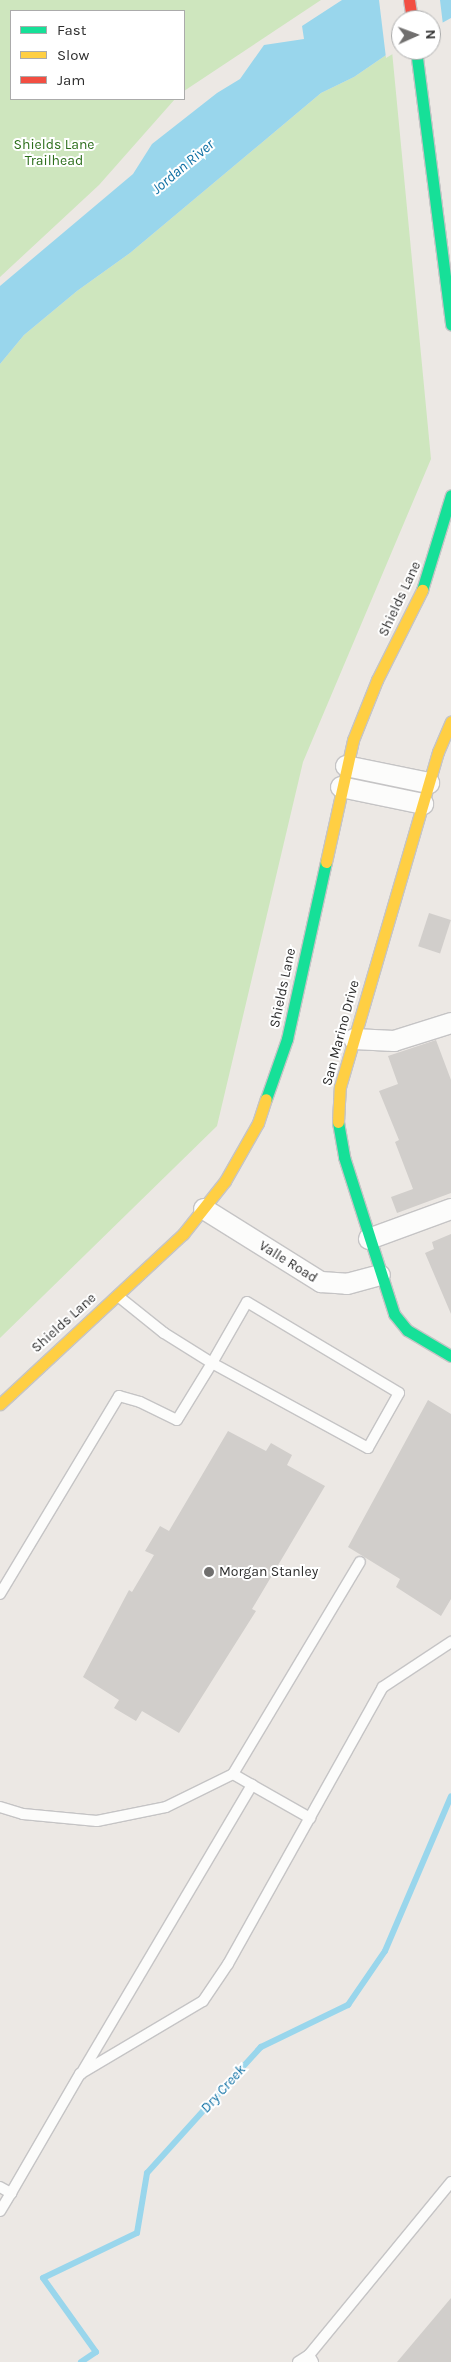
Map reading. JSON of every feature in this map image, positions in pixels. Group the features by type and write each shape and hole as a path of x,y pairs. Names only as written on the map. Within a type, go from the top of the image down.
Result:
{"main road":[{"path":"417,60 448,275 451,324"},
{"name":"Shields Lane","path":"0,1404 164,1253 204,1209 242,1153 277,1075 346,766 368,701 426,583 451,495"},
{"name":"San Marino Drive","path":"451,722 429,783 340,1088 338,1122 344,1157 380,1275 394,1314 402,1326 451,1356"}],"street":[{"path":"346,766 429,783"},
{"path":"341,787 423,804"},
{"path":"354,1039 394,1041 451,1023"},
{"name":"Valle Road","path":"204,1209 322,1282 339,1285 380,1275"},
{"path":"369,1239 451,1209"}],"lane":[{"path":"0,1594 118,1396 140,1402 177,1420 212,1363 247,1302 399,1393 368,1448 212,1363 164,1333 118,1295"},
{"path":"0,1807 23,1814 96,1821 166,1807 233,1774 360,1562"},
{"path":"80,2074 203,2001 310,1818 383,1688 451,1642"},
{"path":"233,1774 310,1818"},
{"path":"0,2211 252,1785"},
{"path":"298,2362 311,2359 451,2182"},
{"path":"0,2187 11,2193"}],"green space":[{"name":"Shields Lane Trailhead","path":"0,0 321,0 185,90 185,10 10,10 10,100 174,100 99,185 0,277"},
{"path":"391,52 431,459 303,762 217,1126 0,1338 0,364 24,335 77,291 130,253 321,93 354,77"}],"water":[{"name":"Jordan River","path":"342,0 451,0 451,18 441,24 441,10 391,10 391,52 354,77 321,93 130,253 77,291 24,335 0,364 0,286 133,174 152,144 217,93 240,79 264,45 304,39 302,26"}],"pier":[{"path":"379,0 440,0 443,25 441,26 441,10 391,10 391,55 386,58"}],"building":[{"path":"429,913 451,920 440,953 418,946"},
{"path":"436,1040 451,1080 451,1193 397,1213 391,1197 413,1189 395,1142 399,1140 379,1091 398,1084 388,1056"},
{"path":"451,1234 451,1314 425,1253 434,1249 432,1242"},
{"path":"428,1400 451,1414 451,1599 441,1616 396,1587 400,1579 348,1547"},
{"name":"Morgan Stanley","path":"228,1431 266,1451 271,1443 292,1455 287,1465 325,1486 252,1609 256,1611 179,1733 142,1711 136,1721 114,1708 119,1700 83,1677 129,1590 132,1592 154,1555 145,1551 160,1526 169,1531"},
{"path":"451,2298 451,2362 397,2362"}],"waterway":[{"name":"Dry Creek","path":"81,2362 96,2352 43,2278 137,2233 147,2173 261,2047 348,2005 385,1951 451,1796"}],"traffic: fast":[{"path":"417,60 451,325"},
{"path":"422,590 451,495"},
{"path":"266,1099 287,1039 326,862"},
{"path":"338,1122 344,1157 394,1314 407,1330 451,1356"}],"traffic: slow":[{"path":"326,862 353,740 377,680 422,590"},
{"path":"338,1122 340,1087 438,752 451,722"},
{"path":"0,1404 183,1234 225,1181 258,1123 266,1099"}],"traffic: jam":[{"path":"409,0 410,10"}],"place":[{"name":"Morgan Stanley","path":"209,1572"}]}
